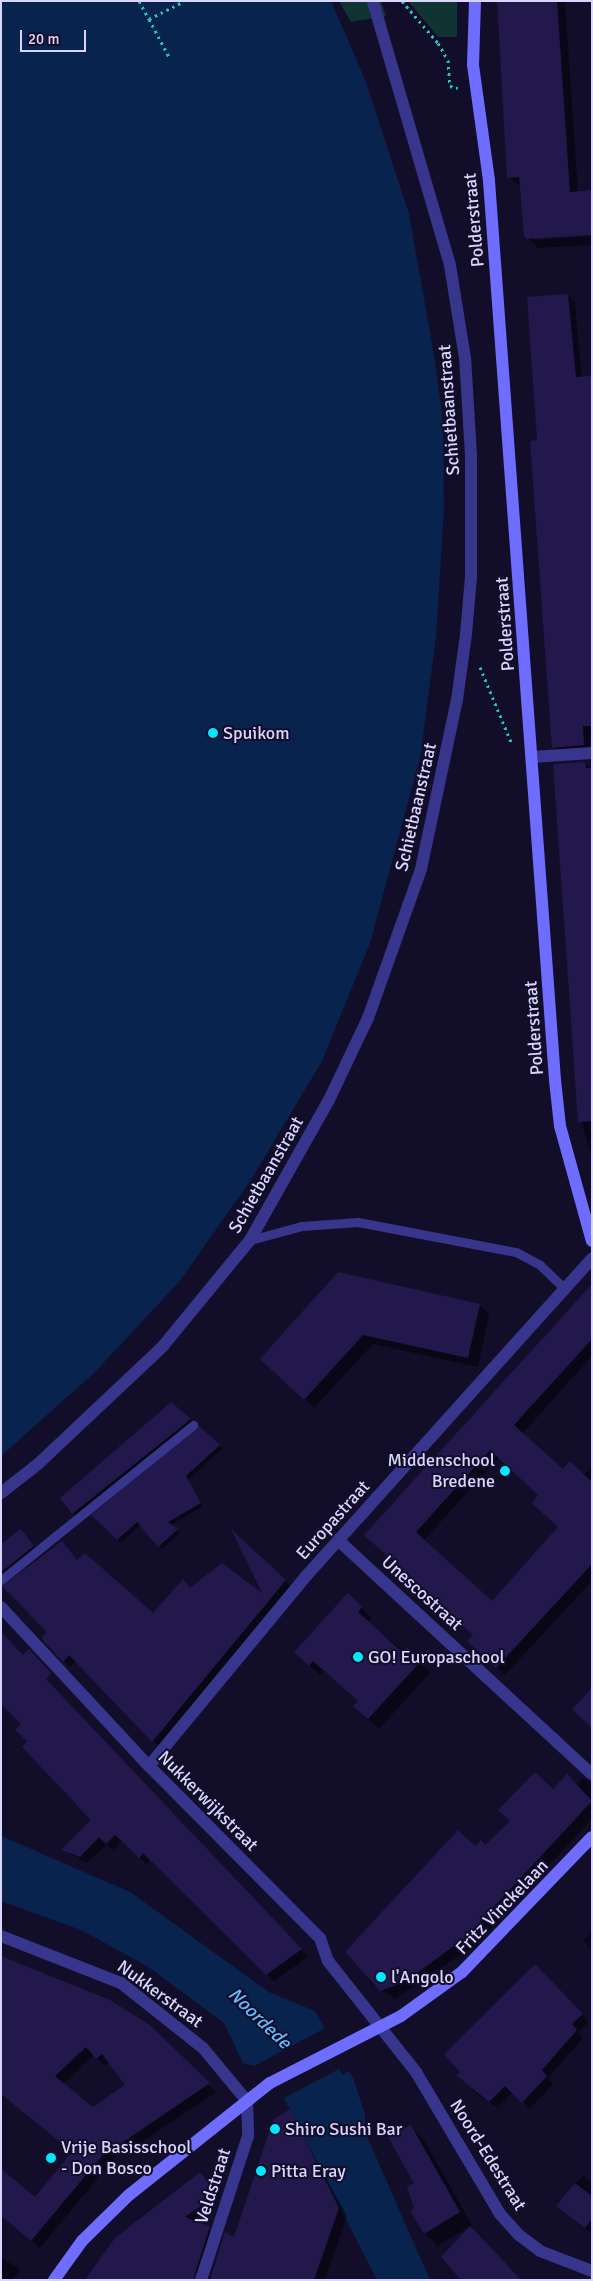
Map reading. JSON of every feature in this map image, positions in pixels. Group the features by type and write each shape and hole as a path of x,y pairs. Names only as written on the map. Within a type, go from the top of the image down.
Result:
{"street":[{"name":"Schietbaanstraat","path":"1,1493 38,1464 163,1346 250,1240 329,1100 398,940 440,788 466,634 472,577 465,358 445,246 373,1"},
{"name":"Polderstraat","path":"474,1 473,65 489,181 557,1099 579,1206 592,1241"},
{"path":"532,757 592,753"},
{"name":"Europastraat","path":"150,1766 338,1540 592,1259"},
{"name":"Unescostraat","path":"338,1540 592,1774"},
{"name":"Nukkerwijkstraat","path":"1,1607 150,1766 320,1938 328,1961 380,2025"},
{"name":"Fritz Vinckelaan","path":"54,2280 82,2241 129,2195 270,2083 418,2006 462,1972 592,1838"},
{"name":"Nukkerstraat","path":"1,1936 121,1983 204,2048 247,2101"},
{"name":"Noord-Edestraat","path":"380,2025 416,2072 500,2214 540,2251 592,2271"},
{"name":"Veldstraat","path":"201,2280 248,2136 247,2101"}],"lane":[{"path":"250,1240 302,1226 358,1222 516,1252 540,1265 565,1288"},
{"path":"1,1580 193,1424"}],"path":[{"path":"140,1 169,57"},
{"path":"149,20 184,1"},
{"path":"402,1 438,43 448,60 450,86 463,89"},
{"path":"466,634 518,758 532,757"}],"green space":[{"path":"339,1 381,1 386,16 351,22"},
{"path":"408,1 457,1 457,37 438,37"}],"water":[{"name":"Spuikom","path":"1,1 331,1 366,82 409,214 435,361 443,423 444,507 436,637 420,758 370,943 322,1061 251,1180 179,1282 94,1373 1,1456"},
{"name":"Noordede","path":"1,1836 130,1892 269,1992 315,2011 354,2080 365,2115 365,2132 430,2280 377,2280 284,2098 254,2066 243,2063 224,2023 147,1966 81,1930 1,1901"}],"pier":[{"path":"327,2027 350,2070 343,2075 339,2069 284,2098 254,2066"}],"building":[{"path":"497,1 557,1 570,192 592,190 592,235 527,239 524,236 519,177 507,178"},
{"path":"568,294 576,377 591,376 592,385 592,726 583,726 584,745 552,748 530,441 537,440 527,297"},
{"path":"585,762 586,768 592,768 592,1121 578,1122 553,764"},
{"path":"338,1272 480,1304 468,1358 363,1335 304,1400 260,1359"},
{"path":"592,1284 592,1339 514,1425 563,1469 570,1461 592,1482 592,1564 496,1668 467,1641 473,1635 447,1611 441,1618 418,1597 424,1589 364,1535","holes":["490,1450 538,1495 532,1503 558,1527 492,1601 416,1532"]},
{"path":"171,1402 191,1419 72,1514 60,1498"},
{"path":"199,1426 220,1445 186,1476 201,1503 168,1522 178,1529 158,1547 137,1522 117,1540 91,1515"},
{"path":"21,1529 34,1546 1,1572 1,1544"},
{"path":"231,1529 286,1580 152,1742 69,1655 63,1662 41,1638 47,1632 2,1586 62,1541 77,1560 85,1553 153,1613 183,1579 190,1588 222,1563 262,1593"},
{"name":"GO! Europaschool","path":"348,1593 362,1607 358,1612 402,1652 407,1647 421,1661 368,1719 353,1706 358,1701 313,1661 309,1666 294,1652"},
{"path":"1,1632 23,1655 29,1649 51,1673 46,1679 302,1949 266,1975 143,1853 139,1858 115,1835 106,1844 99,1837 80,1857 61,1850 91,1820 22,1747 27,1741 15,1730 21,1724 1,1704"},
{"path":"592,1688 592,1728 572,1709"},
{"path":"535,1772 553,1789 567,1774 592,1801 466,1937 405,1982 380,1991 345,1952 458,1830 475,1846 481,1840 485,1845 510,1821 498,1810"},
{"path":"1,1956 110,2000 151,2026 210,2083 116,2147 112,2144 31,2241 1,2216 1,2169 35,2197 72,2152 1,2094","holes":["86,2047 96,2059 102,2054 125,2085 93,2107 55,2076"]},
{"path":"535,1964 583,2014 572,2024 577,2030 542,2070 547,2076 522,2103 505,2086 489,2102 456,2075 460,2072 444,2054"},
{"path":"290,2109 339,2208 314,2280 210,2280 225,2232 234,2237 273,2120"},
{"path":"411,2125 460,2212 424,2234 410,2211 414,2208 407,2187 414,2183 388,2137"},
{"path":"200,2172 211,2187 203,2194 208,2201 185,2217 210,2226 193,2280 85,2280 115,2238"},
{"path":"575,2183 592,2196 592,2219 585,2228 556,2206"},
{"path":"470,2226 521,2280 461,2280 441,2257"}],"place":[{"name":"Spuikom","path":"213,733"},
{"name":"Middenschool Bredene","path":"505,1471"},
{"name":"GO! Europaschool","path":"358,1657"},
{"name":"l'Angolo","path":"381,1977"},
{"name":"Shiro Sushi Bar","path":"275,2129"},
{"name":"Vrije Basisschool - Don Bosco","path":"51,2158"},
{"name":"Pitta Eray","path":"261,2171"}]}
